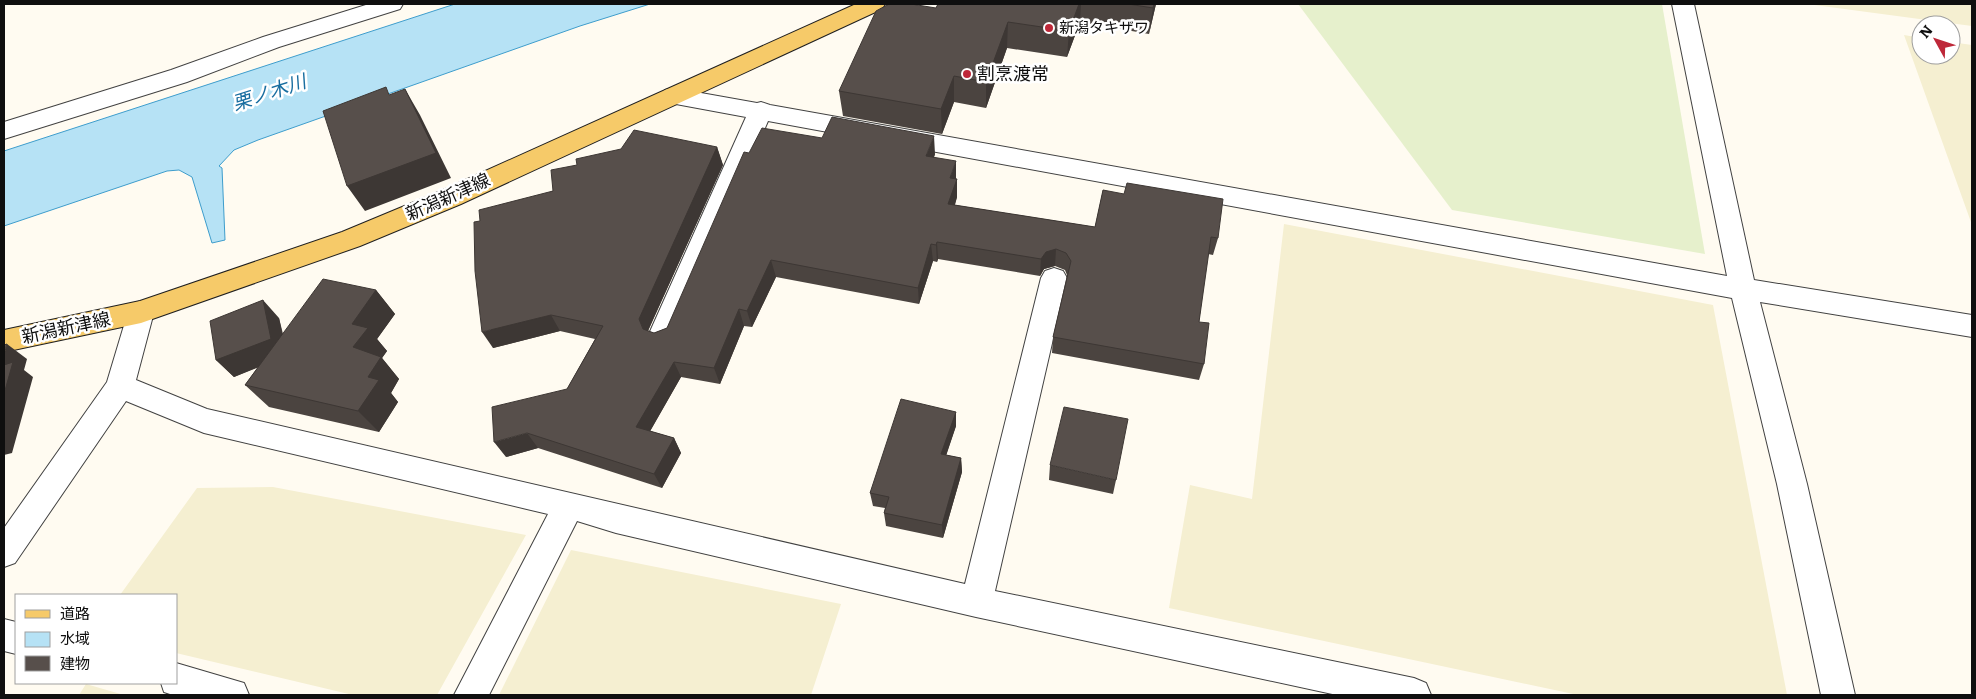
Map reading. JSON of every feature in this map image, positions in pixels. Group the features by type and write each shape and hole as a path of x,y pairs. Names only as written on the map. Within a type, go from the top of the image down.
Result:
{"main road":[{"name":"新潟新津線","path":"4,341 141,312 351,239 452,197 874,4"}],"street":[{"path":"4,131 179,76 271,42 392,4"},
{"path":"1683,4 1743,289 1792,484 1838,695"},
{"path":"673,96 761,110 1743,289 1972,326"},
{"path":"662,336 761,110"},
{"path":"976,602 1054,278"},
{"path":"4,553 120,386 141,312"},
{"path":"120,386 204,421 976,602 1414,695"},
{"path":"471,695 568,505"},
{"path":"178,681 232,695"}],"shaded area":[{"path":"1807,4 1972,4 1972,26 1961,25 1961,15 1911,15 1911,18"},
{"path":"1904,35 1911,36 1911,55"},
{"path":"1961,43 1972,45 1972,225 1915,65 1961,65"},
{"path":"1284,224 1713,305 1787,695 1578,695 1169,608 1190,485 1252,499"},
{"path":"273,487 526,535 437,695 353,695 178,653 178,594 121,594 197,488"},
{"path":"571,550 841,604 811,695 499,695"},
{"path":"86,684 124,695 79,695"}],"green space":[{"path":"1298,4 1662,4 1705,254 1452,210"}],"water":[{"name":"栗ノ木川","path":"455,4 650,4 580,26 234,150 219,166 222,168 225,240 212,243 192,177 179,170 167,171 4,226 4,151"}],"building":[{"path":"889,4 911,4 936,8 938,4 1079,4 1069,31 1008,22 986,82 954,76 941,109 839,91 876,11"},
{"path":"1128,4 1154,4 1153,8"},
{"path":"386,87 389,95 405,89 436,153 347,186 323,111"},
{"path":"832,117 934,136 926,156 956,161 950,178 957,179 948,204 1095,227 1103,190 1124,194 1127,183 1223,199 1218,238 1211,237 1199,322 1209,323 1204,364 1053,337 1071,261 1066,253 1056,249 1046,252 1041,259 937,242 936,245 931,244 918,288 771,260 747,311 739,309 714,368 674,362 636,427 674,438 654,474 527,433 494,442 492,407 567,389 603,326 551,315 482,332 475,271 474,222 480,221 479,210 553,191 551,170 577,165 576,159 621,149 634,130 717,147 639,319 643,329 654,333 667,328 744,152 749,153 762,128 822,138"},
{"path":"323,279 376,290 352,324 368,328 353,347 381,357 368,377 379,380 358,411 245,385"},
{"path":"263,300 271,339 216,360 210,321"},
{"path":"13,362 4,394 4,365"},
{"path":"901,399 956,412 941,454 961,458 942,525 884,513 889,497 870,493"},
{"path":"1064,407 1128,419 1116,480 1050,465"}],"place":[{"name":"新潟タキザワ","path":"1049,28"},
{"name":"割烹渡常","path":"967,74"}]}
